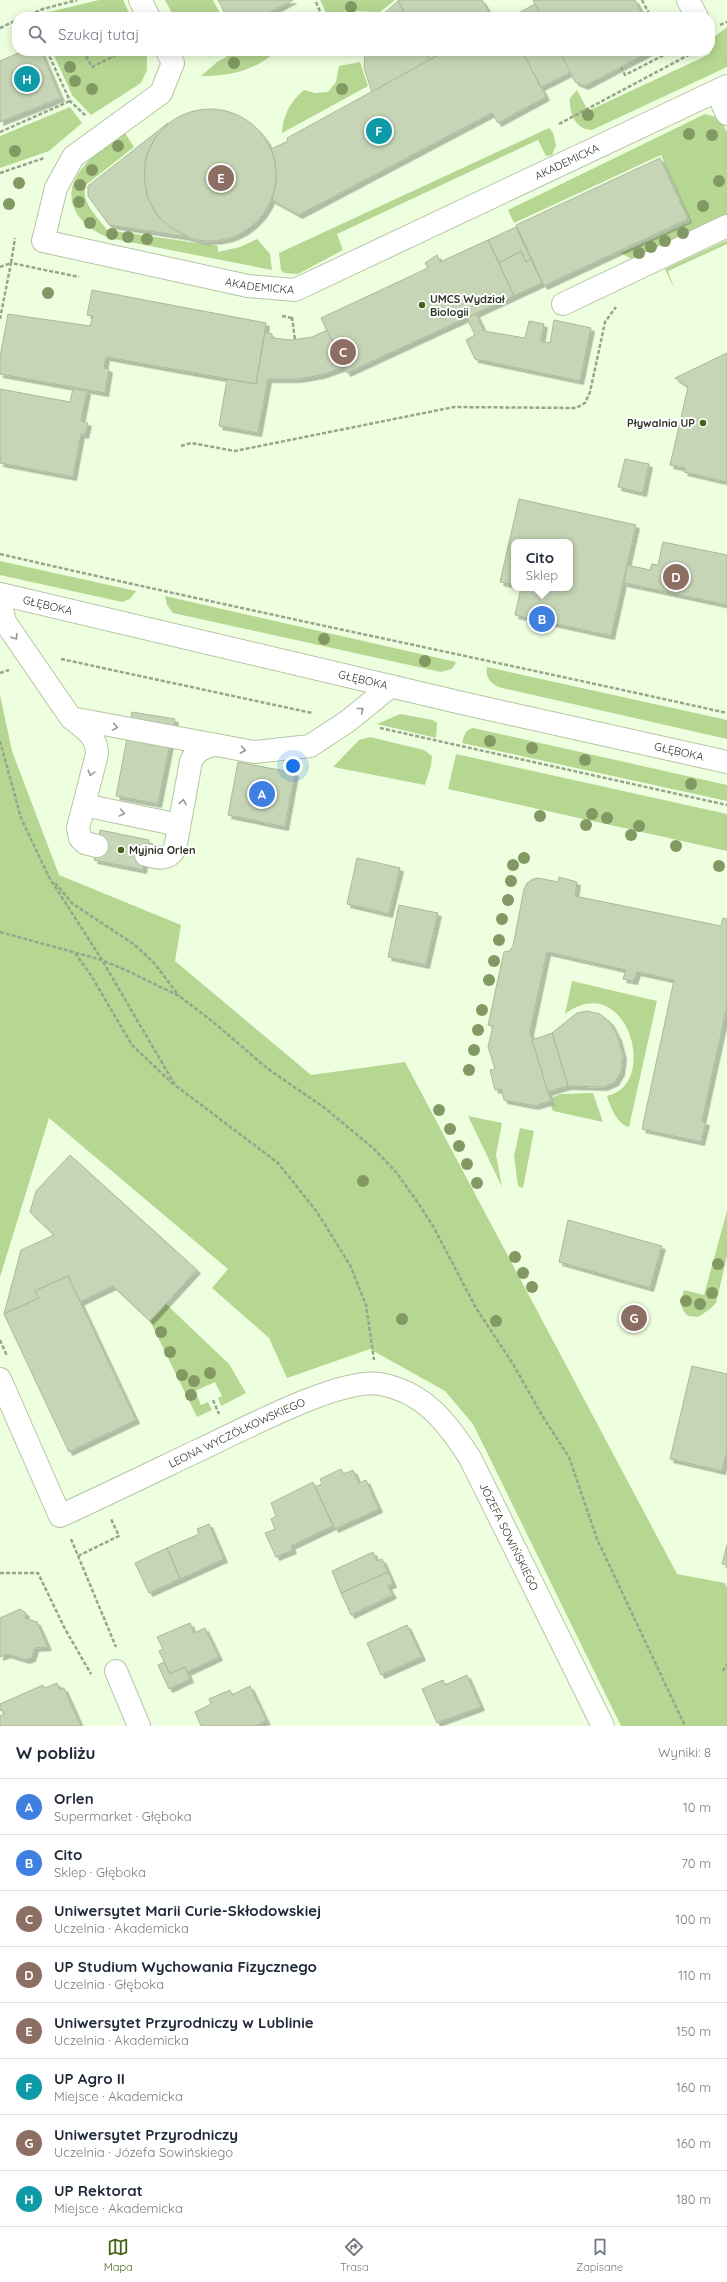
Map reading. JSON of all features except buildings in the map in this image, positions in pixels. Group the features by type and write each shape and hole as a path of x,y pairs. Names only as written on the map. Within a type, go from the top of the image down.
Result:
{"street":[{"path":"140,0 146,12"},
{"path":"688,0 694,12"},
{"name":"AKADEMICKA","path":"169,56 173,63 162,93 73,157 56,188 43,241 248,286 295,290 722,89"},
{"path":"722,89 727,114"},
{"path":"563,304 727,226"},
{"name":"GŁĘBOKA","path":"0,594 391,686 727,762"},
{"path":"0,601 5,622 71,718 91,734 96,744 97,754 78,828 80,838 85,843 96,846"},
{"path":"71,718 254,752 310,746 348,721 391,686"},
{"path":"146,855 167,858 172,854 175,849 191,761 194,755 201,749 213,745"},
{"path":"84,805 179,825"},
{"path":"0,1379 60,1516"},
{"name":"LEONA WYCZÓŁKOWSKIEGO","path":"60,1516 270,1416 332,1391 356,1385 378,1384"},
{"name":"JÓZEFA SOWIŃSKIEGO","path":"378,1384 404,1390 420,1399 455,1435 482,1482 603,1726"},
{"path":"116,1672 139,1726"}],"path":[{"path":"37,12 43,8 78,0"},
{"path":"642,0 648,12"},
{"path":"316,2 320,12"},
{"path":"0,28 12,22"},
{"path":"49,56 70,101 88,118"},
{"path":"86,56 92,68 114,56"},
{"path":"621,67 625,75 661,56"},
{"path":"559,124 687,56"},
{"path":"0,132 70,101"},
{"path":"0,319 15,238"},
{"path":"0,266 11,263"},
{"path":"291,310 295,340"},
{"path":"182,446 191,443 235,451 454,407 576,408 585,403 590,392 605,322"},
{"path":"0,554 152,589 471,656 727,713"},
{"path":"0,741 21,818 49,877 102,960 175,1085"},
{"path":"49,877 73,904 135,945 155,964 179,996"},
{"path":"0,932 102,960 179,996 212,1021 268,1069 325,1108 349,1127 374,1149 400,1177 434,1226 476,1308 513,1364 546,1423 569,1457 597,1539 685,1726"},
{"path":"74,952 92,977 132,1045 175,1085 278,1164 317,1212 350,1265 366,1305 378,1384"},
{"path":"213,1400 221,1416"},
{"path":"60,1516 121,1658 116,1672"},
{"path":"78,1556 119,1536 110,1517"},
{"path":"0,1573 38,1574 65,1629 93,1677"},
{"path":"723,1671 727,1664"}],"green space":[{"path":"99,0 123,0 129,12 49,12"},
{"path":"165,0 213,0 219,12 171,12"},
{"path":"320,0 395,0 380,12 326,12"},
{"path":"727,27 727,67 592,130 581,127 577,124 572,114 570,98 577,90 588,111 706,56 715,56 715,36"},
{"path":"54,56 147,56 147,70 141,83 91,115 72,95"},
{"path":"228,56 270,56 251,68 242,71 222,75 201,76 217,62"},
{"path":"360,62 368,86 282,133 284,120 288,109 304,90 315,93 328,92 336,82 339,66"},
{"path":"70,107 82,123 49,151 0,168 0,136"},
{"path":"705,114 720,118 727,132 727,219 635,261 621,253 691,222 661,155 514,223 508,210"},
{"path":"549,128 553,133 556,145 552,155 546,156 538,140 337,234 343,250 298,274 284,273 281,270 279,253"},
{"path":"125,133 134,147 87,184 85,190 85,196 90,208 107,230 218,246 218,252 240,247 257,239 270,254 272,270 109,238 88,226 74,209 72,188 76,177 84,166 103,148"},
{"path":"727,240 727,244 668,271 675,290 665,269"},
{"path":"0,561 136,591 130,599 122,602 0,575"},
{"path":"165,596 456,662 452,669 441,672 173,613 167,605"},
{"path":"487,667 727,720 727,739 502,688 490,681 487,675"},
{"path":"0,695 12,751 59,875 181,925 175,961 311,1075 405,1062 677,1574 725,1583 727,1588 727,1726 621,1726 473,1424 445,1391 370,1349 287,1378 269,1338 212,1288 228,1269 49,1118 0,1277"},
{"path":"400,714 433,720 437,723 436,738 377,724"},
{"path":"473,728 727,785 727,801 462,743 465,733"},
{"path":"370,737 424,750 432,756 431,766 425,785 333,767 359,740"},
{"path":"456,754 727,814 727,851 448,789"},
{"path":"572,981 657,1001 629,1127 625,1126 618,1119 612,1110 607,1096 623,1087 632,1072 634,1053 629,1033 619,1017 605,1006 587,1004 565,1014"},
{"path":"593,1093 603,1122 553,1111 551,1106 555,1104 553,1097 561,1094"},
{"path":"468,1116 502,1123 496,1155 502,1187"},
{"path":"520,1128 534,1131 523,1188 518,1186 514,1156"},
{"path":"727,1211 727,1256 716,1303 698,1317 688,1316 682,1307 684,1290 704,1295"},
{"path":"166,1304 229,1364 246,1393 221,1406 218,1398 222,1396 215,1382 195,1391 201,1405 208,1402 212,1410 197,1417 150,1321"}],"tunnel":[{"path":"97,846 146,855"}],"place":[{"name":"UP Rektorat","path":"27,79"},
{"name":"UP Agro II","path":"379,131"},
{"name":"Uniwersytet Przyrodniczy w Lublinie","path":"221,178"},
{"name":"UMCS Wydział Biologii","path":"422,305"},
{"name":"Uniwersytet Marii Curie-Skłodowskiej","path":"343,352"},
{"name":"Pływalnia UP","path":"703,423"},
{"name":"UP Studium Wychowania Fizycznego","path":"676,577"},
{"name":"Cito","path":"542,619"},
{"name":"Orlen","path":"262,794"},
{"name":"Myjnia Orlen","path":"121,850"},
{"name":"Uniwersytet Przyrodniczy","path":"634,1318"}]}
